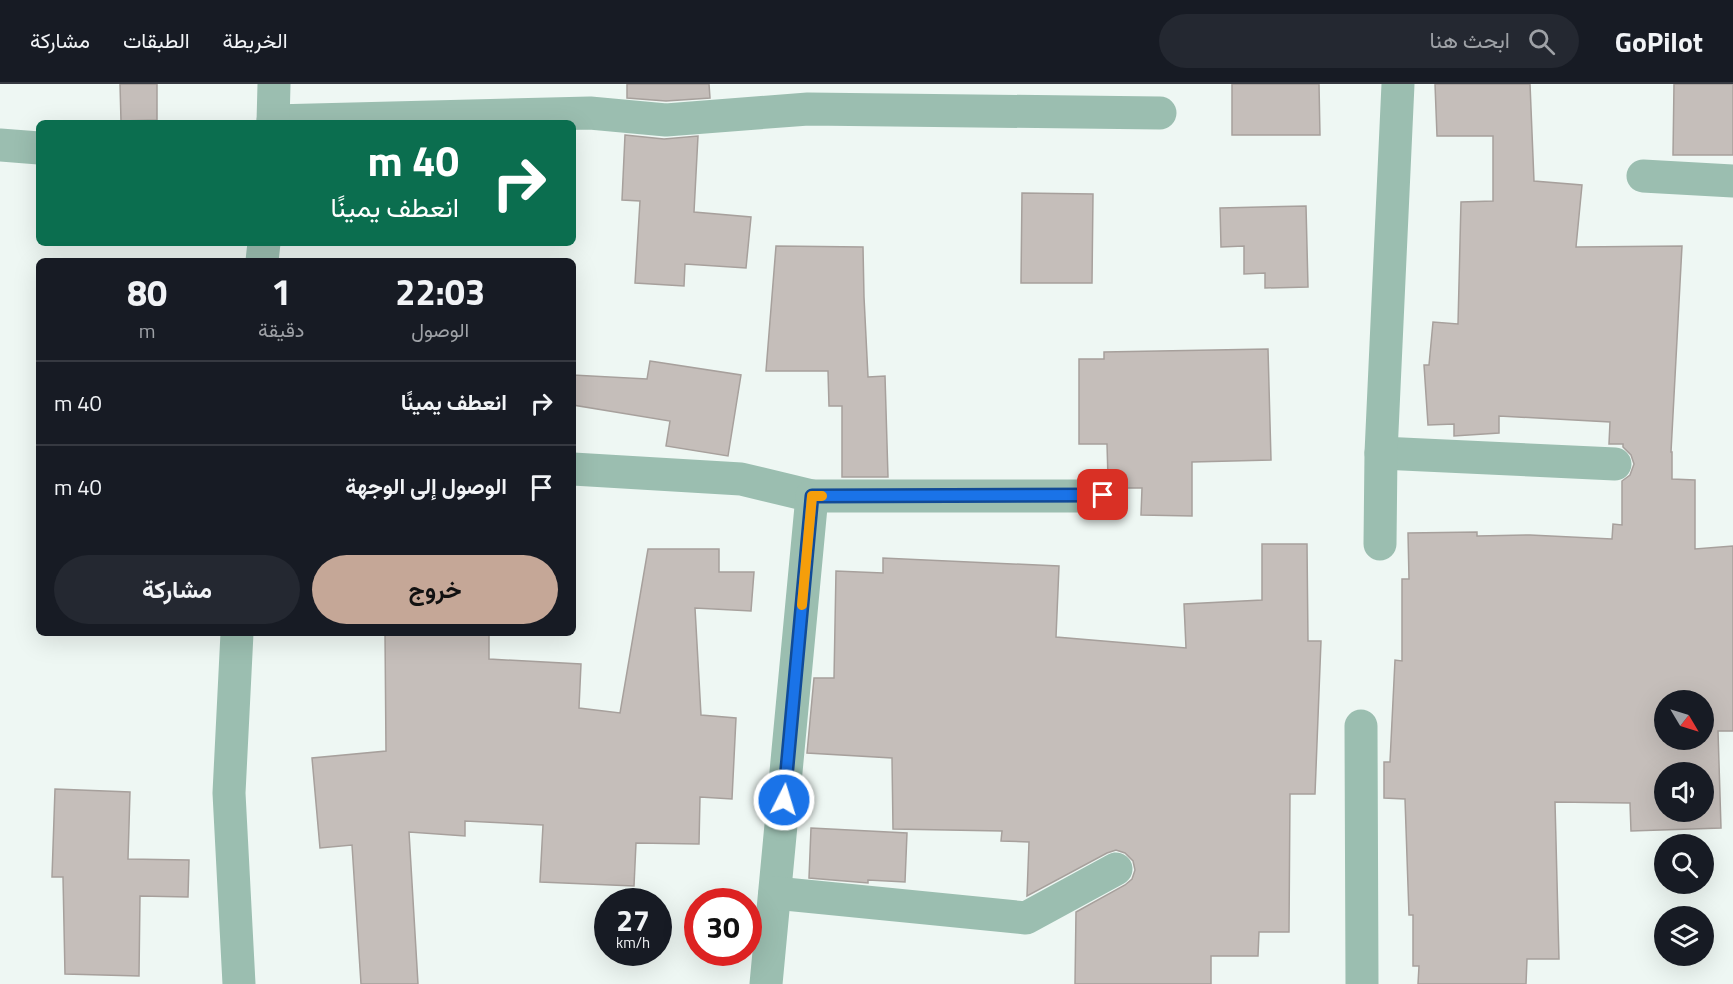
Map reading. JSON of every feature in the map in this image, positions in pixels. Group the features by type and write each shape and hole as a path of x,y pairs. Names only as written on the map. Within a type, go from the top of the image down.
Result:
{"street":[{"path":"273,120 274,84"},
{"path":"1380,544 1381,453 1398,84"},
{"path":"343,120 590,113 666,120 808,109 1160,113"},
{"path":"0,145 36,148"},
{"path":"1643,176 1733,181"},
{"path":"1381,453 1615,464"},
{"path":"576,469 741,479 812,496 1103,495"},
{"path":"766,984 812,496"},
{"path":"237,636 229,793 239,984"},
{"path":"1361,726 1362,984"},
{"path":"775,893 1026,918 1116,869"}],"building":[{"path":"120,84 157,84 157,120 121,120"},
{"path":"627,84 709,84 710,98 666,101 627,98"},
{"path":"1232,84 1319,84 1320,135 1232,135"},
{"path":"1435,84 1530,84 1534,181 1582,185 1576,247 1682,246 1671,452 1672,479 1695,480 1695,549 1733,546 1733,731 1718,731 1721,828 1631,831 1630,803 1555,802 1559,959 1527,959 1526,984 1418,984 1419,966 1413,966 1413,915 1409,915 1405,799 1384,798 1384,762 1390,762 1395,660 1402,661 1402,579 1409,579 1408,533 1477,532 1477,536 1530,535 1612,539 1613,524 1622,525 1622,481 1630,475 1634,464 1623,444 1609,444 1610,422 1499,416 1499,433 1454,436 1454,424 1428,425 1424,365 1429,365 1433,322 1458,324 1461,202 1493,201 1493,136 1437,136"},
{"path":"1674,84 1733,84 1733,155 1673,155"},
{"path":"625,135 664,139 698,136 694,212 751,217 746,268 685,264 684,286 635,283 640,201 622,200"},
{"path":"1022,193 1093,194 1092,283 1021,283"},
{"path":"1306,206 1308,287 1265,288 1265,273 1244,274 1244,246 1221,247 1220,208"},
{"path":"776,246 863,247 868,377 885,376 888,477 842,477 842,406 829,406 828,371 766,371"},
{"path":"1268,349 1271,460 1192,462 1192,516 1141,515 1142,488 1120,488 1108,478 1107,444 1079,444 1079,359 1104,359 1104,352"},
{"path":"650,361 741,375 728,456 666,446 670,421 576,405 576,375 647,379"},
{"path":"1262,544 1307,544 1308,641 1321,641 1315,794 1290,794 1289,932 1259,932 1258,956 1211,956 1211,984 1075,984 1076,912 1132,879 1135,870 1133,861 1125,853 1116,850 1107,853 1027,896 1029,842 1001,841 1002,831 893,829 892,758 807,753 814,678 834,678 836,571 883,573 883,558 1059,566 1056,637 1186,648 1184,604 1262,600"},
{"path":"648,549 719,549 719,572 754,572 751,611 695,608 701,715 736,718 732,799 700,797 699,844 636,843 634,886 540,882 543,825 465,821 465,836 409,832 418,984 361,984 352,845 320,848 312,758 386,751 385,636 489,636 489,659 581,664 579,708 620,713"},
{"path":"55,789 130,792 128,859 189,860 188,897 140,896 139,976 65,974 63,877 52,877"},
{"path":"811,828 907,833 905,882 868,880 868,883 809,878"}],"slow traffic":[{"path":"802,605 812,496 822,496"}],"route":[{"path":"784,800 812,496 1103,495"}]}
